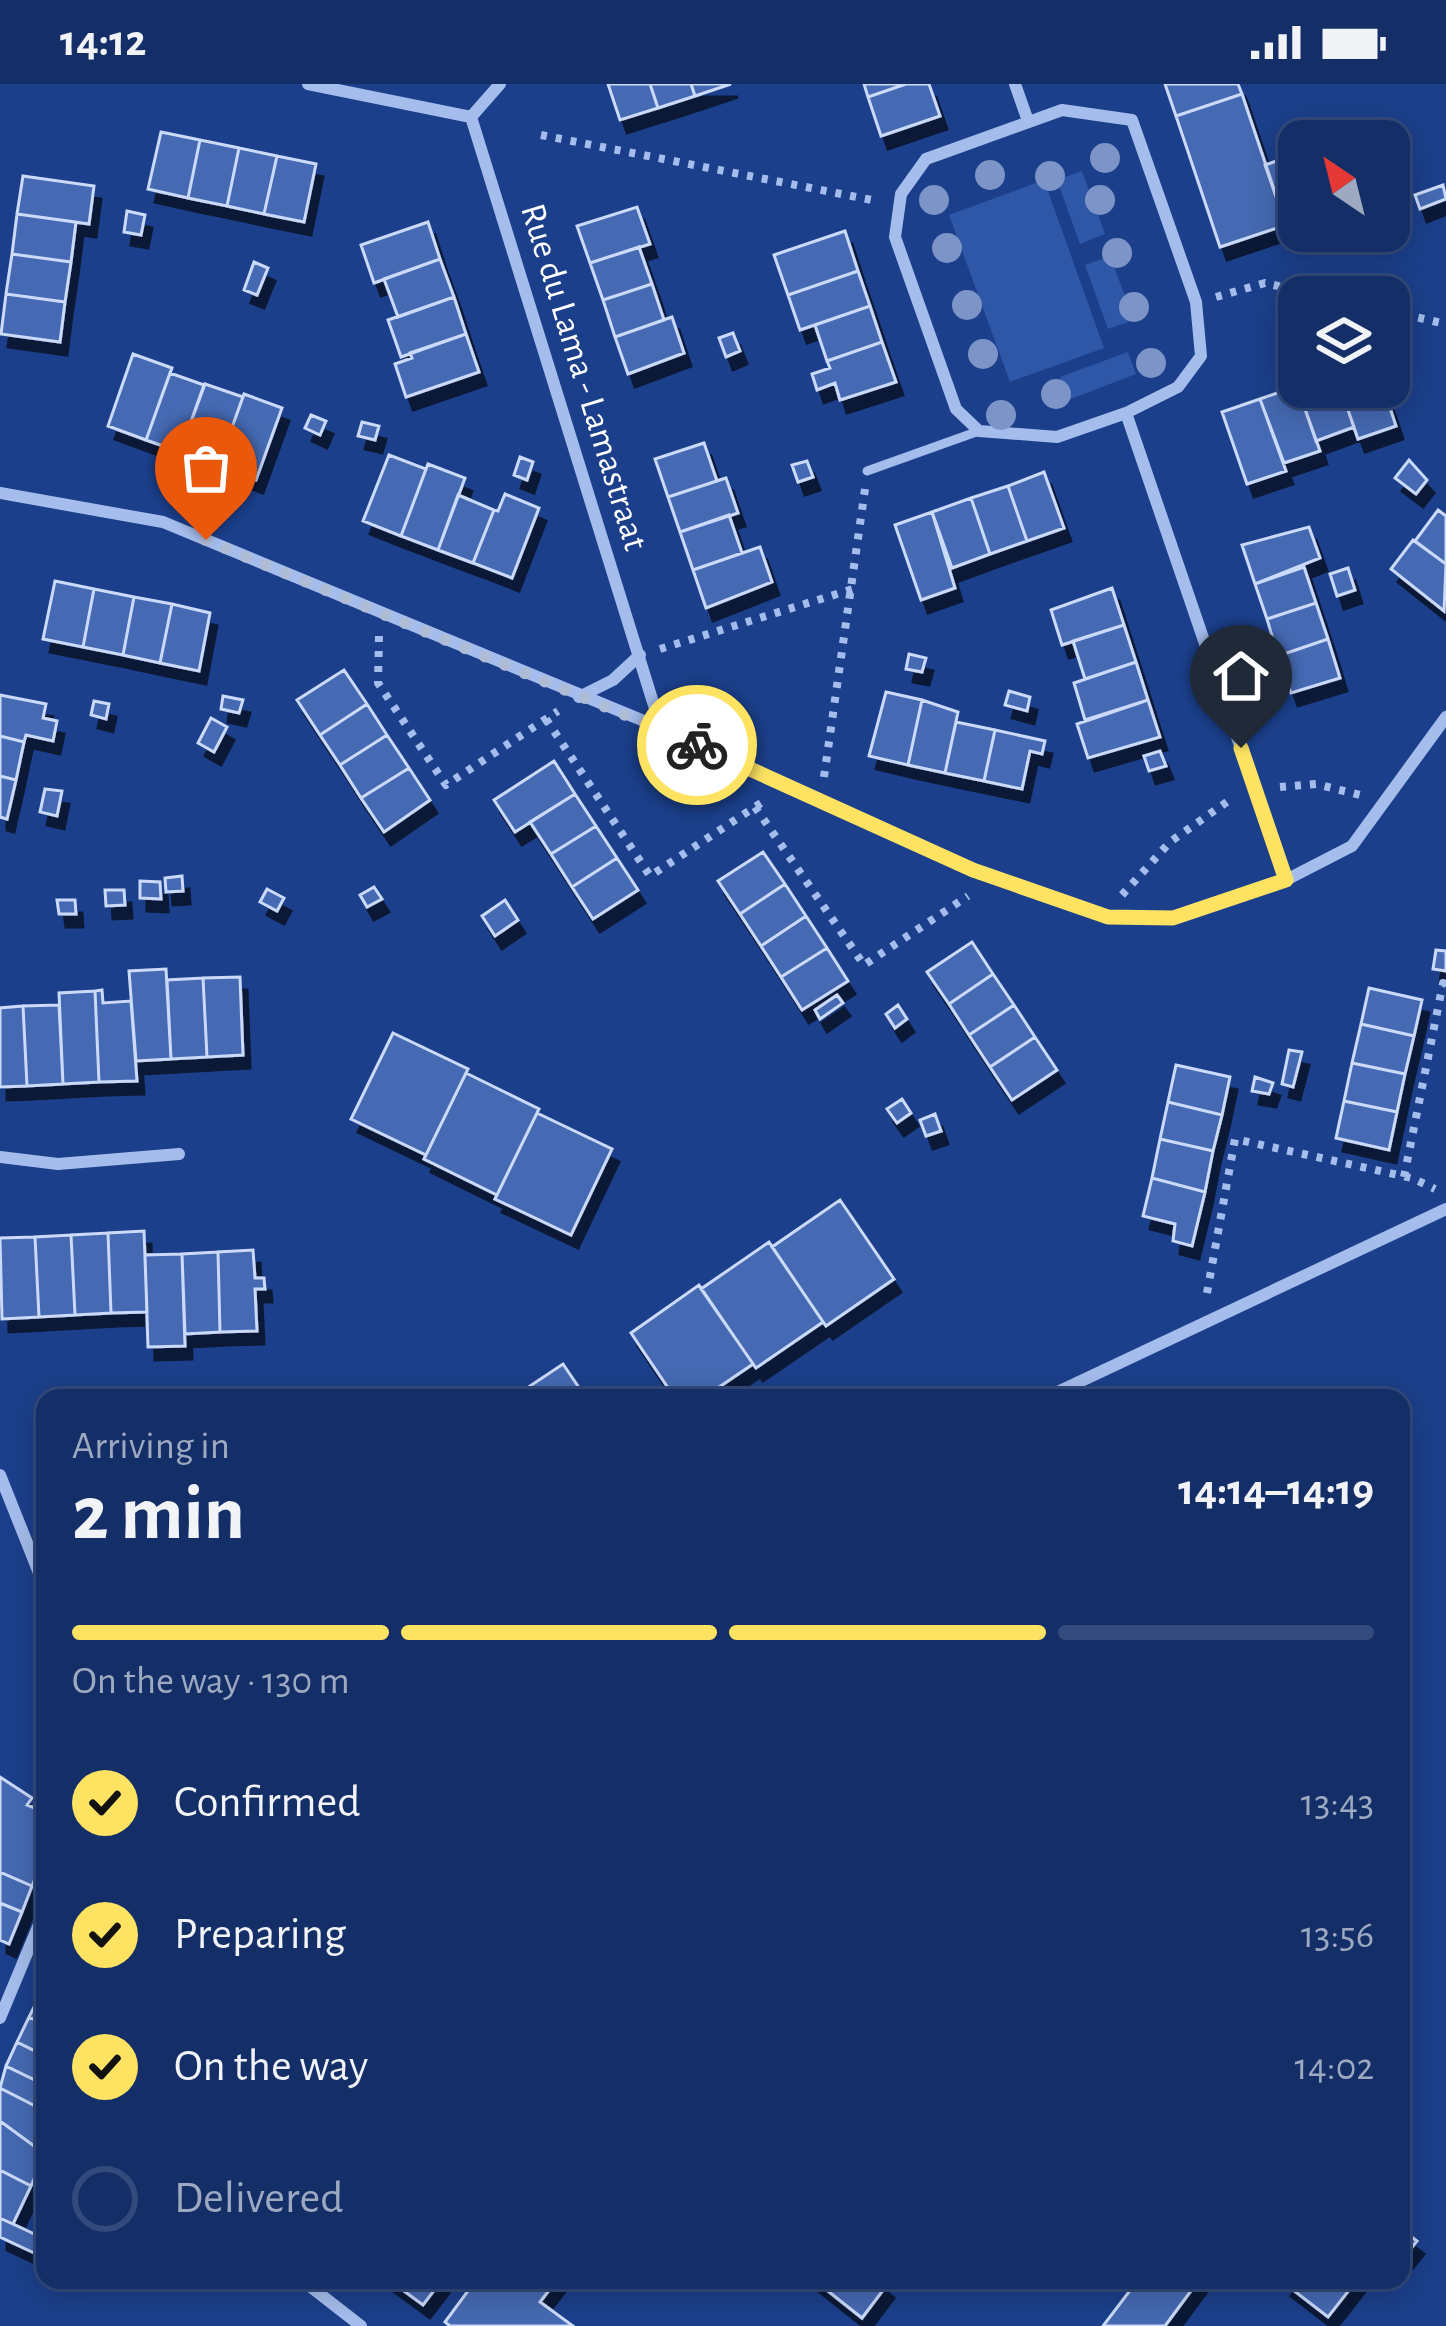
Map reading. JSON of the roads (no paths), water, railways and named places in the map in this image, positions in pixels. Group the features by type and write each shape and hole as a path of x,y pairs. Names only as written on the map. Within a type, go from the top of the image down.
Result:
{"street":[{"path":"308,84 471,117 500,84"},
{"path":"1015,84 1028,121"},
{"path":"1062,110 1132,120 1196,302 1201,356 1178,387 1126,413 1058,437 979,430 956,409 895,237 901,194 926,160 1028,121 1062,110"},
{"name":"Rue du Lama - Lamastraat","path":"471,117 662,728"},
{"path":"1126,413 1286,880"},
{"path":"0,493 163,522 662,728 994,878 1108,917 1173,918 1286,880 1352,846 1446,717"},
{"path":"579,697 613,680 640,655"},
{"path":"0,1156 58,1164 179,1154"},
{"path":"1064,1389 1446,1209"},
{"path":"0,1475 36,1565"},
{"path":"0,2018 36,1932"},
{"path":"314,2289 361,2326"}],"lane":[{"path":"867,471 979,430"}]}
